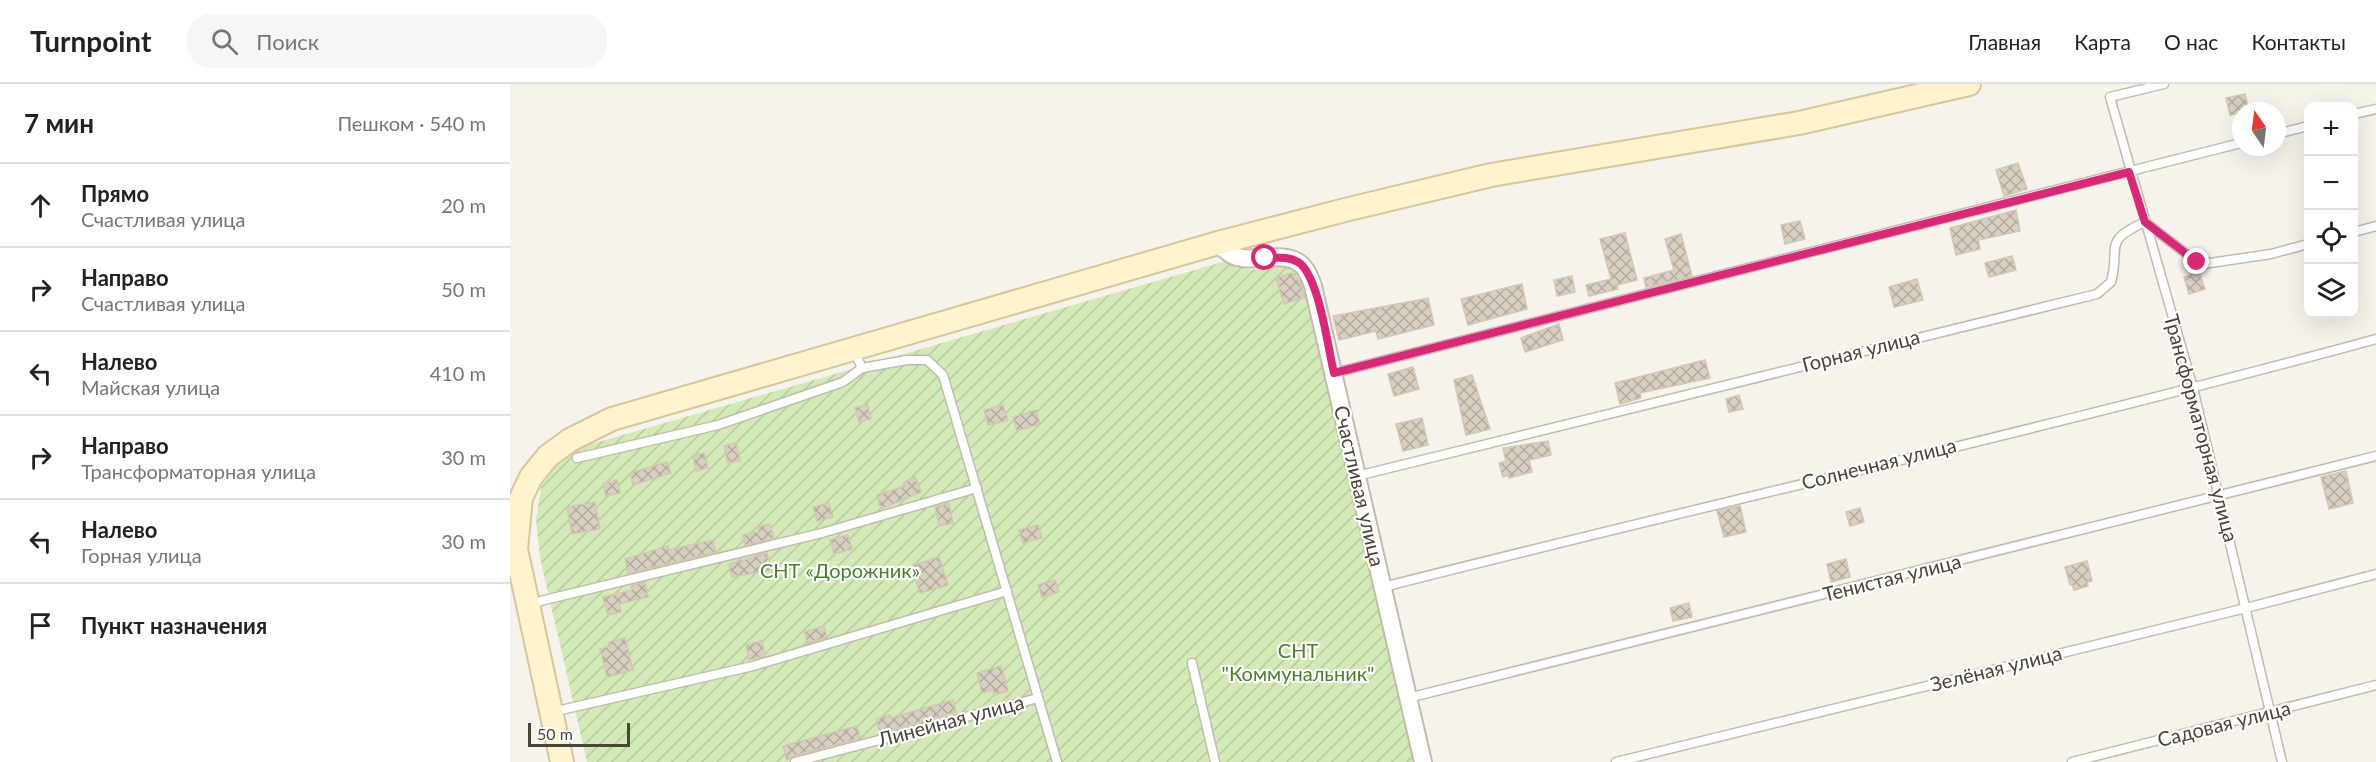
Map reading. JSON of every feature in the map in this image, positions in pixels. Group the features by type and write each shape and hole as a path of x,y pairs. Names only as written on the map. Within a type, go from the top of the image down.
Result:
{"main road":[{"path":"562,762 516,549 521,498 531,477 548,456 570,440 612,419 1218,243 1491,175 1799,123 1969,84"}],"street":[{"name":"Счастливая улица","path":"1218,243 1229,254 1241,258 1286,258 1305,268 1313,286 1423,762"}],"lane":[{"name":"Трансформаторная улица","path":"2164,84 2110,97 2129,172 2193,388 2221,497 2282,762"},
{"path":"2358,113 2376,109"},
{"path":"2286,132 2304,127"},
{"path":"1334,373 2232,145"},
{"path":"2145,222 2197,262 2203,264 2271,254 2304,245"},
{"name":"Горная улица","path":"1357,476 2097,294 2112,282 2113,246 2125,231 2145,222"},
{"path":"2358,231 2376,226"},
{"name":"Солнечная улица","path":"1383,587 1629,524 2193,388 2376,339"},
{"path":"853,348 862,368"},
{"path":"577,458 718,425 843,382 862,368 907,360 927,360 943,375 1057,762"},
{"name":"Тенистая улица","path":"1408,698 2221,497 2376,456"},
{"path":"528,604 822,534 977,488"},
{"name":"Зелёная улица","path":"1616,762 2376,574"},
{"path":"551,712 753,666 1007,591"},
{"path":"1192,663 1215,762"},
{"name":"Садовая улица","path":"2072,762 2376,685"},
{"name":"Линейная улица","path":"795,762 1038,698"}],"green space":[{"name":"СНТ «Дорожник»","path":"1226,261 1246,269 1299,267 1309,290 1423,762 587,762 540,558 536,520 541,487 557,463 578,448"}],"building":[{"path":"2245,94 2247,102 2232,102 2232,115 2230,115 2226,98"},
{"path":"2018,163 2027,189 2004,196 1996,170"},
{"path":"2016,210 2020,231 1978,240 1980,249 1956,255 1950,228"},
{"path":"1800,221 1805,239 1785,244 1781,225"},
{"path":"1625,233 1637,280 1617,285 1618,289 1589,296 1586,285 1611,279 1600,239"},
{"path":"1681,234 1692,276 1646,287 1644,278 1674,270 1665,239"},
{"path":"2012,256 2016,270 1989,277 1985,263"},
{"path":"2199,272 2205,289 2189,294 2184,277"},
{"path":"1292,273 1300,282 1305,297 1284,304 1276,278"},
{"path":"1572,276 1575,292 1557,296 1554,280"},
{"path":"1917,279 1923,300 1894,307 1889,287"},
{"path":"1522,284 1527,309 1468,325 1461,299"},
{"path":"1428,298 1434,325 1378,339 1376,331 1339,340 1333,316"},
{"path":"1559,324 1563,340 1525,352 1521,338"},
{"path":"1705,360 1710,378 1640,393 1641,398 1620,404 1615,383"},
{"path":"1413,367 1419,389 1394,396 1388,374"},
{"path":"1472,375 1490,429 1466,435 1454,380"},
{"path":"1739,395 1743,409 1729,412 1726,399"},
{"path":"867,404 871,419 859,422 855,408"},
{"path":"1003,405 1008,420 988,425 984,410"},
{"path":"1036,410 1040,424 1017,431 1013,417"},
{"path":"1422,418 1428,445 1403,451 1396,424"},
{"path":"1548,441 1551,455 1529,460 1532,472 1509,478 1509,475 1503,477 1499,463 1506,461 1503,448"},
{"path":"736,443 740,461 728,463 724,446"},
{"path":"704,453 708,468 696,471 693,455"},
{"path":"667,462 671,473 633,485 630,473"},
{"path":"2346,471 2353,503 2329,509 2321,477"},
{"path":"915,477 921,492 881,509 877,495 905,486 904,482"},
{"path":"617,480 620,493 606,496 603,484"},
{"path":"595,502 600,529 572,534 567,507"},
{"path":"829,503 833,517 817,521 813,507"},
{"path":"949,504 953,523 939,526 935,507"},
{"path":"1740,506 1746,532 1724,537 1717,511"},
{"path":"1860,508 1864,522 1850,526 1846,512"},
{"path":"770,524 774,538 745,545 743,535 759,532 757,527"},
{"path":"1038,525 1042,538 1023,543 1019,530"},
{"path":"848,535 852,549 834,554 830,540"},
{"path":"713,540 716,552 628,573 625,559 668,546 669,550"},
{"path":"767,553 771,570 732,577 729,564"},
{"path":"939,557 948,585 920,593 911,566"},
{"path":"1846,559 1850,577 1831,582 1827,564"},
{"path":"2087,561 2092,581 2087,582 2088,586 2074,590 2072,584 2070,585 2065,567"},
{"path":"1055,580 1059,592 1042,597 1038,585"},
{"path":"645,582 648,597 619,604 621,612 608,615 603,597 632,590 631,586"},
{"path":"1689,603 1692,617 1673,621 1670,608"},
{"path":"824,626 827,637 808,643 804,632"},
{"path":"625,638 633,670 607,677 600,649 610,646 609,642"},
{"path":"762,641 765,656 749,660 746,645"},
{"path":"1001,666 1008,691 994,695 993,690 982,693 977,673"},
{"path":"953,700 956,712 880,733 876,719 890,715 891,718"},
{"path":"857,726 860,738 793,756 787,760 783,746"}],"route":[{"path":"1265,258 1286,258 1305,268 1313,286 1334,373 1730,275 2129,172 2145,222 2197,262"}],"park label":[{"name":"СНТ \"Коммунальник\"","path":"1298,662"}]}
